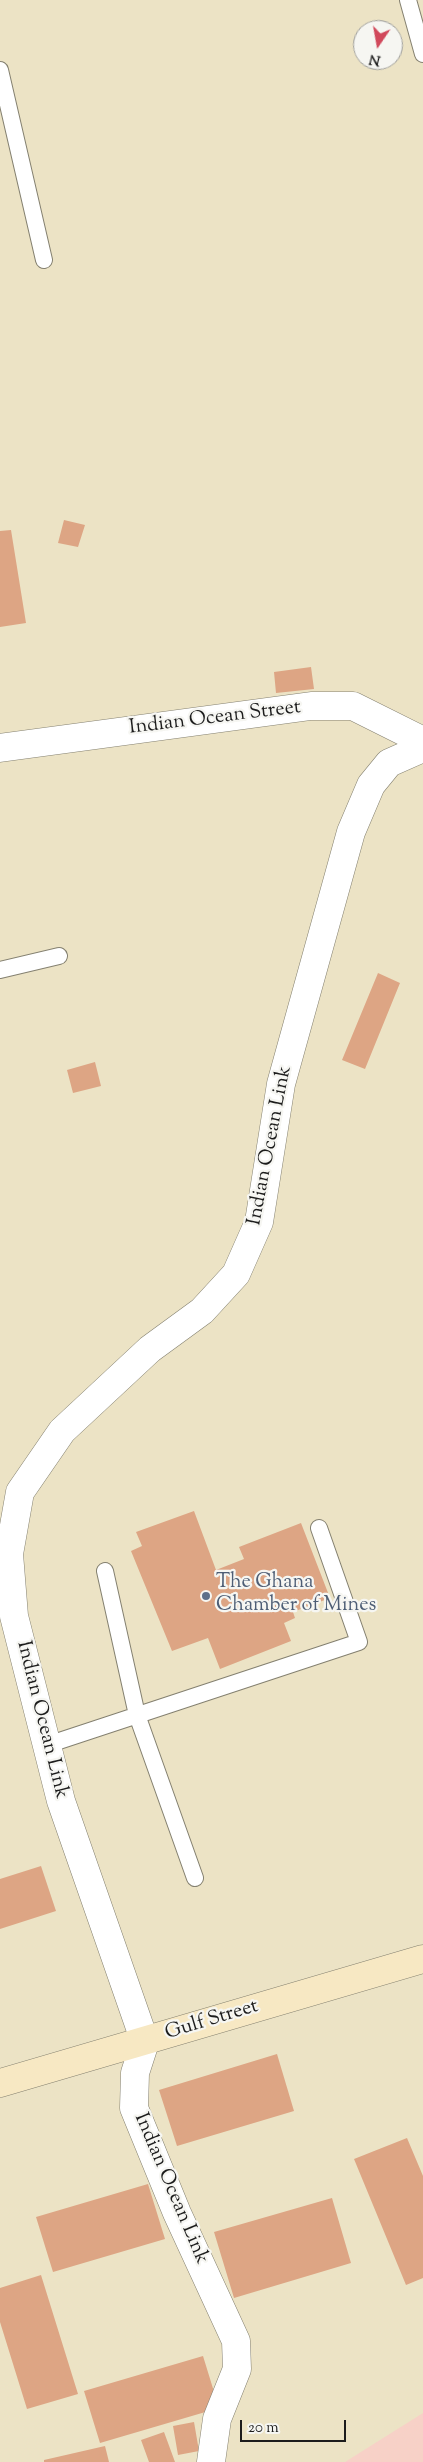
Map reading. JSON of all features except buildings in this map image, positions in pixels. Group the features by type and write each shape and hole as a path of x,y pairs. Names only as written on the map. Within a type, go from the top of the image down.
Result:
{"street":[{"name":"Indian Ocean Street","path":"0,748 311,706 352,706 423,741"},
{"name":"Indian Ocean Link","path":"212,2462 218,2419 237,2368 236,2341 177,2213 134,2108 135,2073 145,2042 61,1801 14,1616 9,1554 20,1492 62,1430 150,1349 202,1311 236,1274 259,1222 281,1084 351,832 371,785 389,763 423,748"},
{"name":"Gulf Street","path":"0,2083 423,1959"}],"lane":[{"path":"408,0 423,54"},
{"path":"0,70 44,260"},
{"path":"0,970 59,956"},
{"path":"47,1745 359,1642 319,1528"},
{"path":"105,1571 137,1715 195,1878"}],"shaded area":[{"path":"423,2413 423,2462 345,2462"}],"place":[{"name":"The Ghana Chamber of Mines","path":"206,1596"}]}
